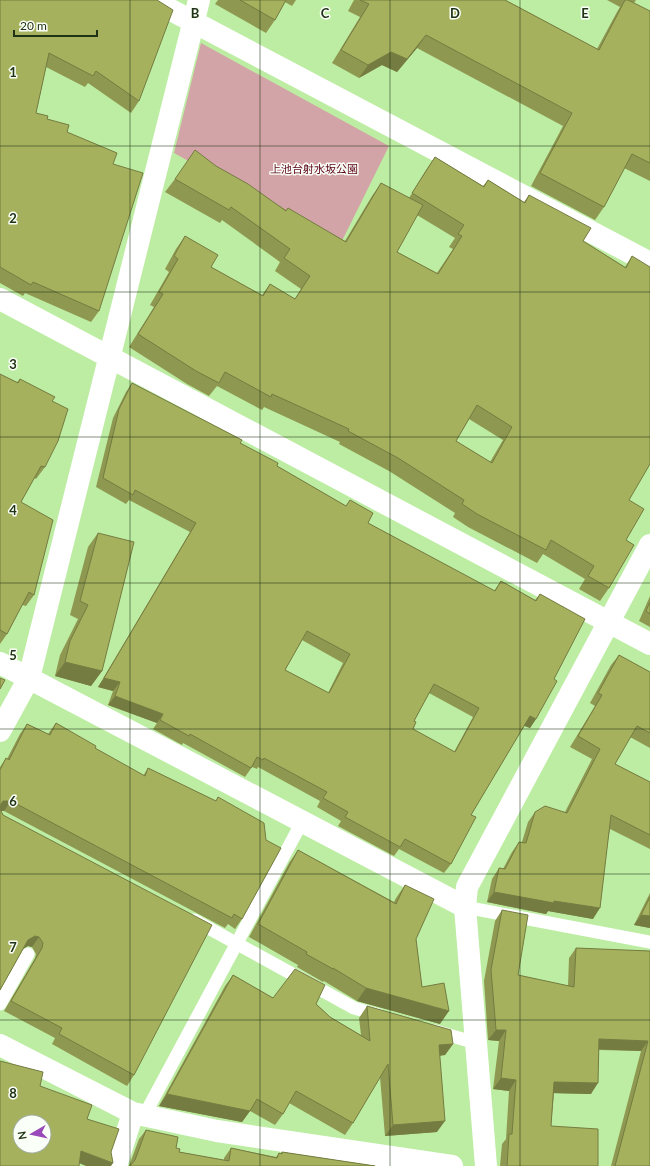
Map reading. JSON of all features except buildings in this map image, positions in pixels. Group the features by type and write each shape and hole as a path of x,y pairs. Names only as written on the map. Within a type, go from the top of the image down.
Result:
{"street":[{"path":"152,0 650,263"},
{"path":"0,731 29,678 199,0"},
{"path":"0,299 650,644"},
{"path":"475,1166 486,1166 465,907 467,887 650,545"},
{"path":"0,663 465,907"},
{"path":"0,1045 139,1115 217,1131 452,1166"},
{"path":"116,1166 139,1115"}],"lane":[{"path":"139,1115 302,822"},
{"path":"465,907 650,942"},
{"path":"181,913 354,1008 392,1018"},
{"path":"0,1004 28,954"},
{"path":"423,1027 476,1042"}],"green space":[{"name":"上池台射水坂公園","path":"201,43 389,146 340,245 174,153"}]}
